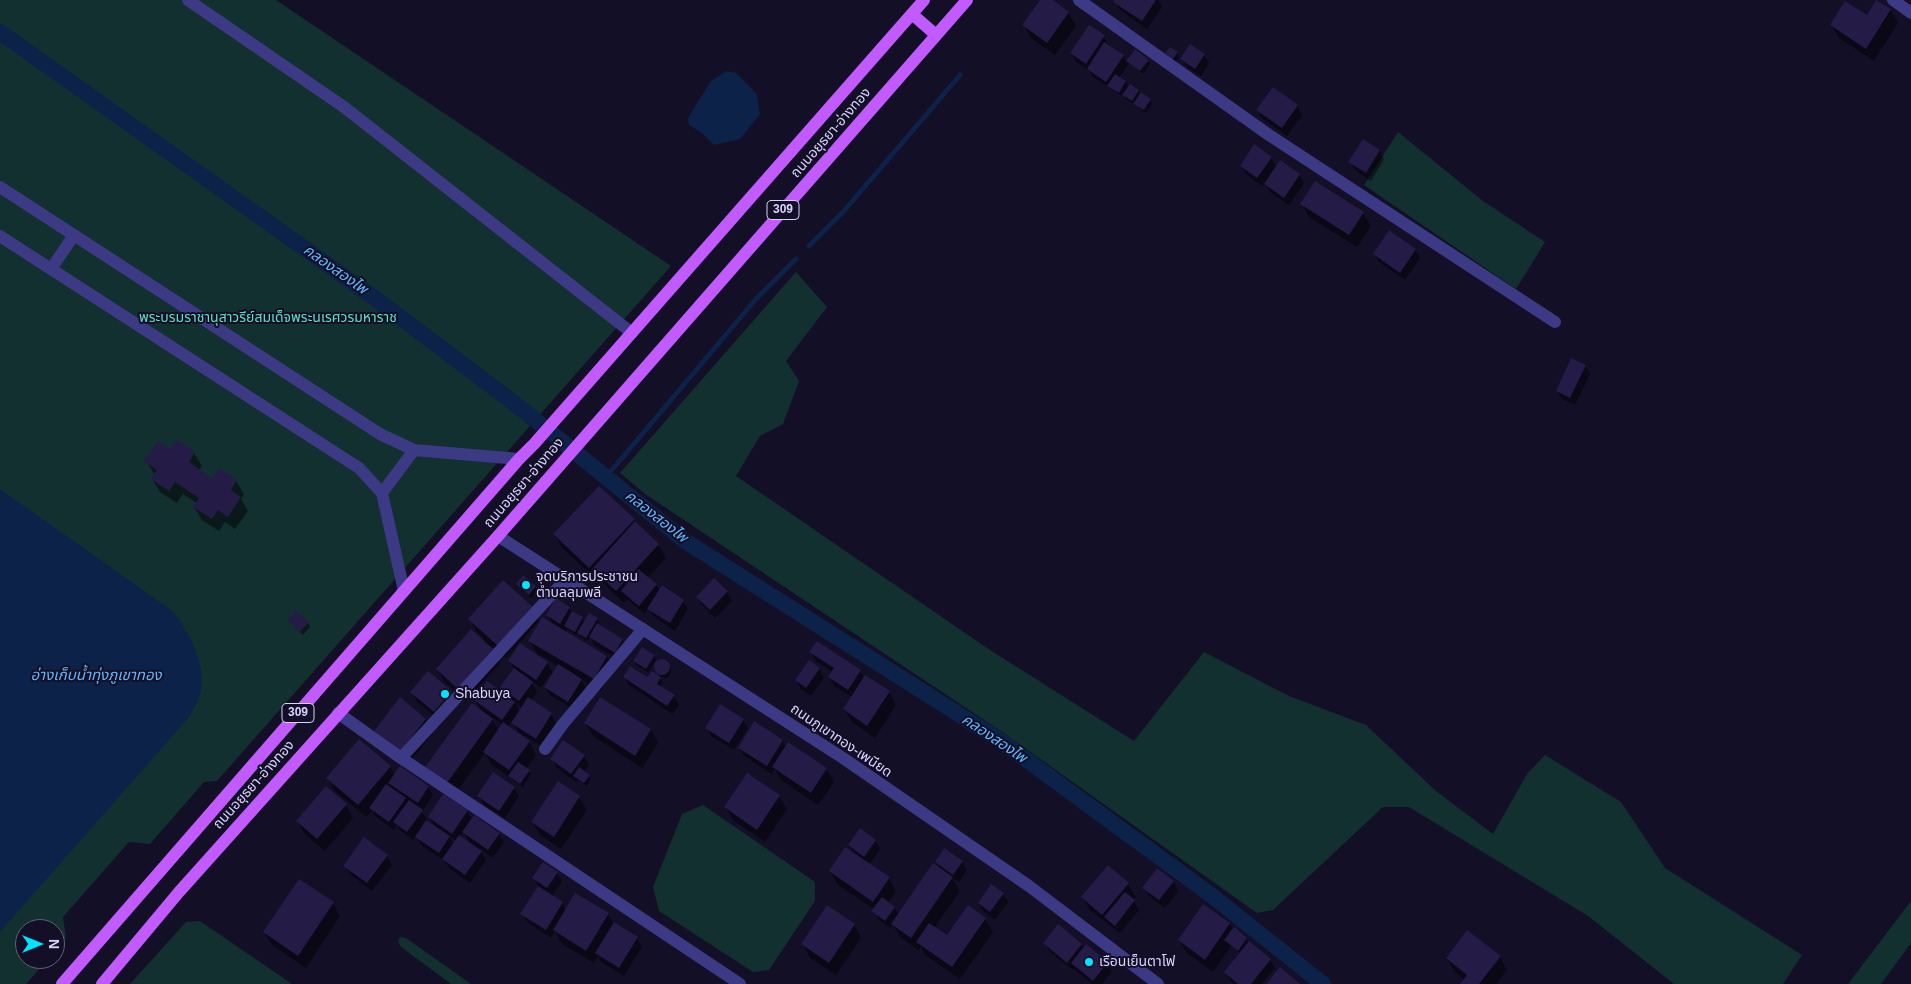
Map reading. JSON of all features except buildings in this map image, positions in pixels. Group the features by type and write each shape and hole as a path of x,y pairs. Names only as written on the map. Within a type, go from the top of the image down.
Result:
{"main road":[{"name":"ถนนอยุธยา-อ่างทอง","path":"62,984 518,460 575,398 924,0"},
{"name":"ถนนอยุธยา-อ่างทอง","path":"102,984 179,892 498,536 967,0"},
{"path":"912,14 936,36"}],"street":[{"path":"188,0 344,107 632,333"},
{"path":"1079,0 1269,135 1555,322"},
{"path":"1893,0 1911,13"},
{"path":"0,187 380,434 414,450 518,460"},
{"path":"51,268 74,235"},
{"path":"0,236 358,468 382,493 404,591"},
{"path":"382,493 414,450"},
{"name":"ถนนภูเขาทอง-เพนียด","path":"498,536 850,763 1029,886 1158,984"},
{"path":"401,758 566,579"},
{"path":"545,749 563,724 643,629"},
{"path":"338,713 401,758 740,984"}],"green space":[{"name":"พระบรมราชานุสาวรีย์สมเด็จพระนเรศวรมหาราช","path":"0,0 276,0 671,266 217,781 204,782 150,844 129,842 63,917 63,919 15,919 15,969 39,969 26,984 0,984"},
{"path":"1398,132 1483,201 1545,242 1516,289 1364,185"},
{"path":"796,272 827,307 786,361 799,381 783,424 760,436 736,476 990,650 1134,741 1204,652 1289,696 1366,725 1436,791 1493,834 1527,774 1545,755 1621,802 1665,868 1802,955 1783,984 1674,984 1588,916 1409,807 1383,807 1273,910 1257,913 1005,734 645,494 620,473"},
{"path":"703,805 815,882 815,901 769,970 753,972 659,911 653,887 682,814"},
{"path":"1911,901 1911,943 1881,984 1848,984"},
{"path":"200,921 292,984 130,984 186,922"},
{"path":"400,937 406,938 471,984 451,984 401,947 398,941"}],"water":[{"path":"726,71 736,73 757,94 760,114 740,139 714,145 702,133 689,125 688,118 710,82"},
{"name":"อ่างเก็บน้ำทุ่งภูเขาทอง","path":"0,489 174,612 186,630 196,651 202,684 199,697 190,716 0,932"}],"waterway":[{"name":"คลองสองไพ","path":"0,32 380,302 518,406 685,541 1001,741 1211,895 1323,984"},
{"path":"809,246 844,211 960,75"},
{"path":"606,477 756,299 796,259"}],"place":[{"name":"จุดบริการประชาชน ตำบลลุมพลี","path":"526,585"},
{"name":"Shabuya","path":"445,694"},
{"name":"เรือนเย็นตาโฟ","path":"1089,962"}]}
